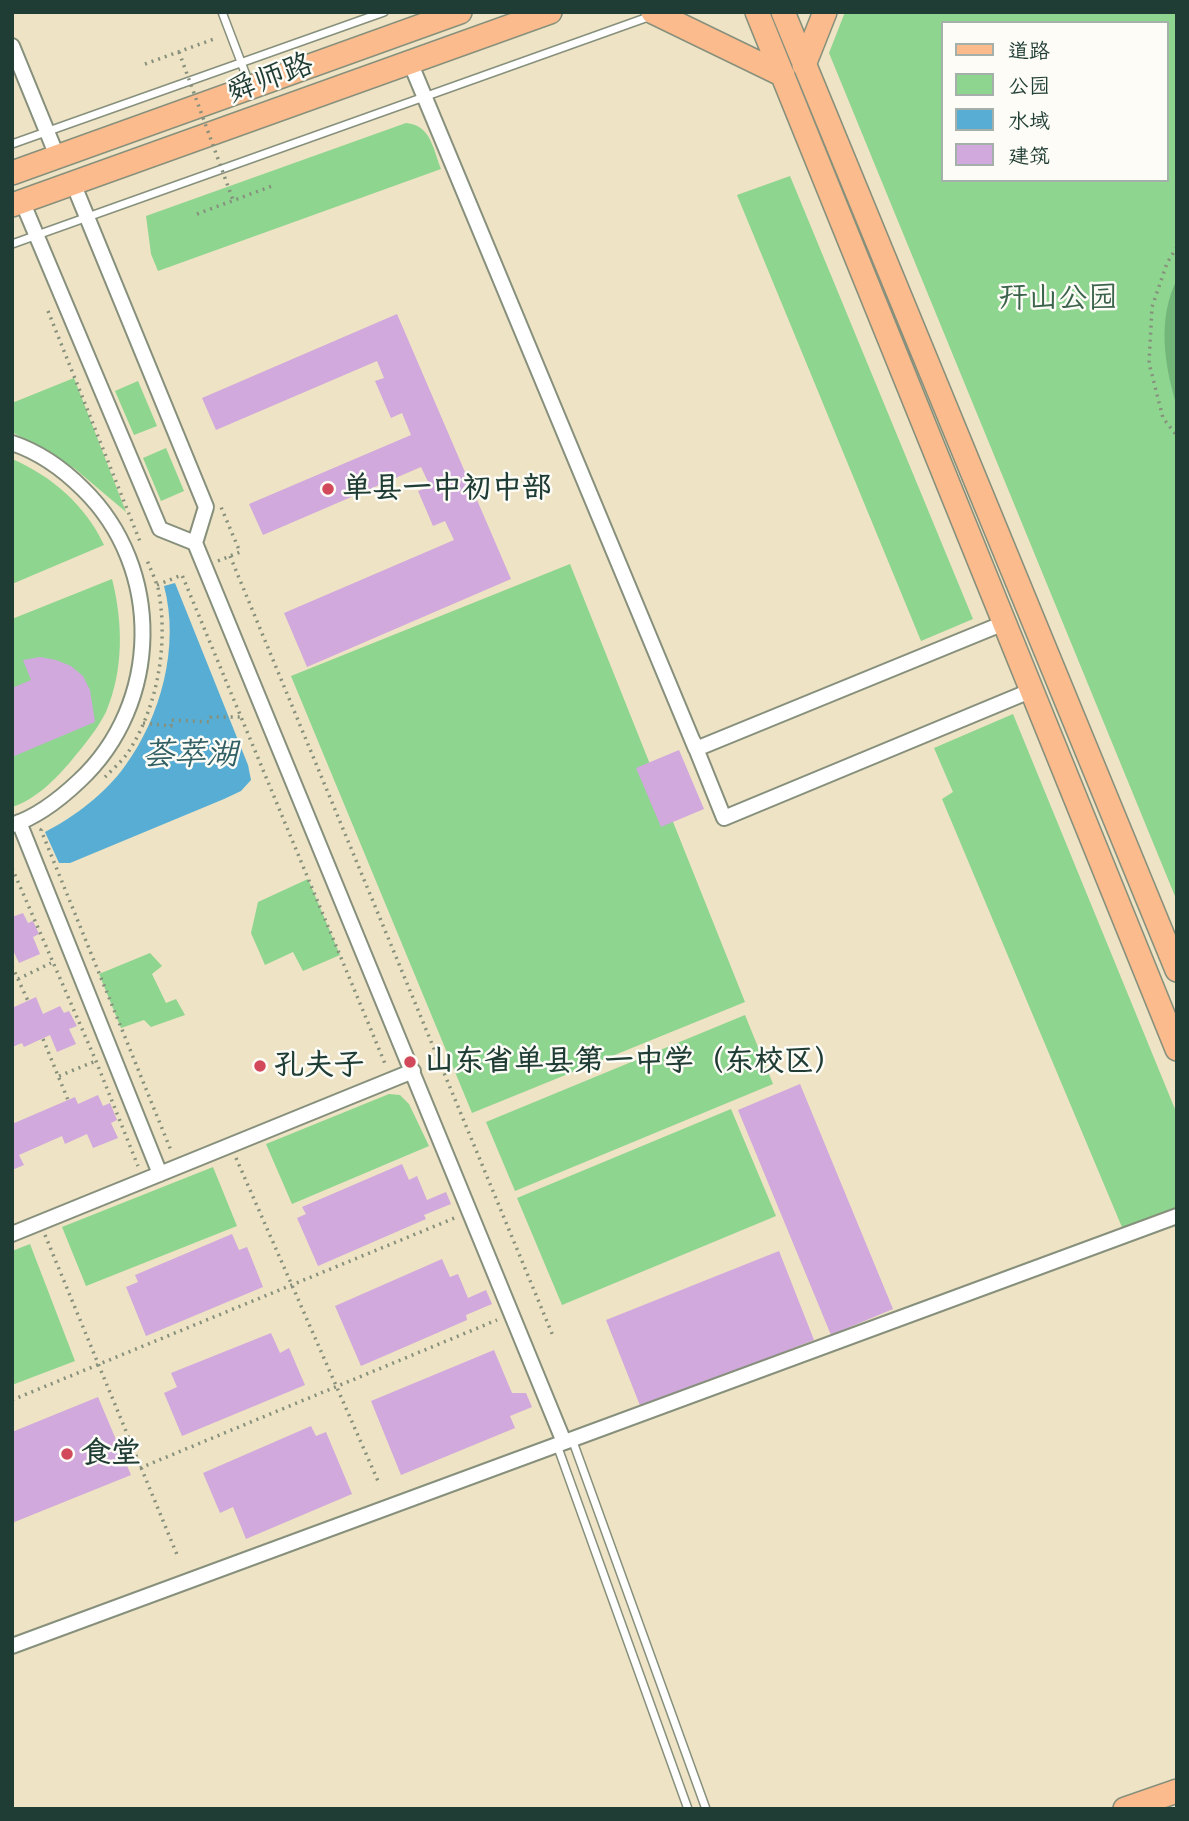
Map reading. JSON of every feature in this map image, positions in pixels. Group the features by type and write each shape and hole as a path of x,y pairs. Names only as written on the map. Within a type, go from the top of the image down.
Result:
{"main road":[{"name":"舜师路","path":"12,173 460,12"},
{"name":"舜师路","path":"17,203 550,12"},
{"path":"757,12 1177,1049"},
{"path":"783,12 1177,970"},
{"path":"804,65 825,12"},
{"path":"657,13 783,75"},
{"path":"1125,1809 1177,1791"}],"street":[{"path":"12,47 57,156"},
{"path":"410,62 724,818 1030,691"},
{"path":"73,183 206,507 195,543 564,1442"},
{"path":"17,203 35,235 160,529 195,543"},
{"path":"12,443 26,447 66,472 99,505 124,545 140,590 144,636 138,683 121,727 94,767 60,799 15,823 160,1174"},
{"path":"692,739 696,749 1004,623"},
{"path":"12,1234 413,1071"},
{"path":"12,1646 1177,1216"}],"lane":[{"path":"222,12 251,87"},
{"path":"12,145 384,12"},
{"path":"12,243 657,13"},
{"path":"564,1442 688,1809"},
{"path":"564,1442 706,1809"}],"path":[{"path":"145,64 214,39"},
{"path":"179,52 233,200"},
{"path":"197,214 272,186"},
{"path":"1177,247 1167,263 1152,307 1149,363 1163,418 1177,436"},
{"path":"48,311 157,585 161,611 159,666 143,723 126,755 99,784"},
{"path":"230,556 553,1336"},
{"path":"157,585 182,575 386,1067"},
{"path":"143,723 171,726 171,720 210,722 211,717 241,717"},
{"path":"49,825 41,830 172,1153"},
{"path":"12,868 51,963 96,1061 138,1166"},
{"path":"18,979 51,963"},
{"path":"12,966 28,1001"},
{"path":"43,1039 68,1100"},
{"path":"59,1076 96,1061"},
{"path":"235,1156 378,1481"},
{"path":"12,1400 470,1212"},
{"path":"40,1223 178,1557"},
{"path":"140,1468 512,1314"}],"green space":[{"name":"幵山公园","path":"845,12 1177,12 1177,901 829,53"},
{"path":"406,123 421,128 426,133 441,169 158,271 151,254 146,216"},
{"path":"790,176 973,619 921,641 737,195"},
{"path":"1177,279 1177,407 1166,358 1165,326"},
{"path":"74,378 126,512 74,468 12,432 12,403"},
{"path":"138,381 157,426 134,435 115,391"},
{"path":"166,448 184,491 161,501 143,458"},
{"path":"12,459 54,483 78,505 104,545 12,584"},
{"path":"570,564 745,1002 472,1113 291,676"},
{"path":"112,579 120,646 116,680 106,712 99,725 59,775 37,794 12,807 12,619"},
{"path":"1013,714 1177,1114 1177,1213 1124,1232 942,799 953,792 934,748"},
{"path":"308,879 340,955 303,971 293,952 265,965 251,933 258,902"},
{"path":"150,953 162,966 152,974 166,1003 176,999 185,1015 151,1027 144,1020 121,1028 99,974"},
{"path":"745,1015 773,1084 515,1191 486,1122"},
{"path":"389,1094 400,1095 409,1104 429,1146 292,1204 266,1144"},
{"path":"731,1109 776,1216 562,1305 517,1198"},
{"path":"213,1167 237,1226 86,1286 62,1227"},
{"path":"30,1244 75,1361 12,1385 12,1251"}],"water":[{"name":"荟萃湖","path":"175,583 248,765 251,780 241,791 224,799 70,863 59,863 45,832 78,812 109,786 138,747 149,726 164,680 168,656 170,633 164,586"}],"building":[{"name":"单县一中初中部","path":"397,314 511,579 307,667 284,613 454,540 445,521 433,526 418,491 430,486 421,467 263,535 249,504 411,435 402,413 391,418 375,381 384,378 377,361 216,430 202,398"},
{"path":"40,657 71,666 83,676 90,690 95,722 12,757 12,688 31,680 23,660"},
{"path":"679,750 704,809 661,827 636,768"},
{"path":"23,913 28,923 33,921 39,934 33,937 40,954 19,963 12,948 12,917"},
{"path":"36,997 43,1014 60,1006 64,1013 69,1011 77,1026 69,1029 76,1044 57,1052 50,1035 24,1047 22,1043 12,1047 12,1008"},
{"path":"800,1084 893,1309 831,1335 738,1110"},
{"path":"98,1095 103,1106 110,1103 117,1120 111,1123 118,1138 93,1148 87,1134 65,1144 62,1136 19,1155 24,1165 12,1170 12,1124 75,1097 78,1104"},
{"path":"402,1164 409,1180 417,1176 427,1200 446,1192 451,1204 424,1215 426,1219 318,1266 297,1218 306,1214 302,1207"},
{"path":"232,1234 239,1250 247,1247 263,1287 146,1336 126,1287 138,1282 135,1275"},
{"path":"779,1251 814,1340 641,1408 606,1320"},
{"path":"442,1259 450,1277 458,1274 468,1298 486,1290 492,1304 466,1315 467,1320 361,1366 335,1306"},
{"path":"271,1333 280,1353 289,1348 305,1385 182,1436 164,1393 177,1387 171,1373"},
{"path":"494,1350 512,1393 526,1393 532,1407 510,1416 515,1428 401,1475 371,1401"},
{"name":"食堂","path":"98,1397 131,1475 12,1523 12,1432"},
{"path":"311,1426 316,1436 326,1432 352,1494 246,1539 233,1507 220,1513 203,1473"}],"place":[{"name":"单县一中初中部","path":"328,489"},
{"name":"山东省单县第一中学（东校区）","path":"410,1062"},
{"name":"孔夫子","path":"260,1066"},
{"name":"食堂","path":"67,1454"}]}
